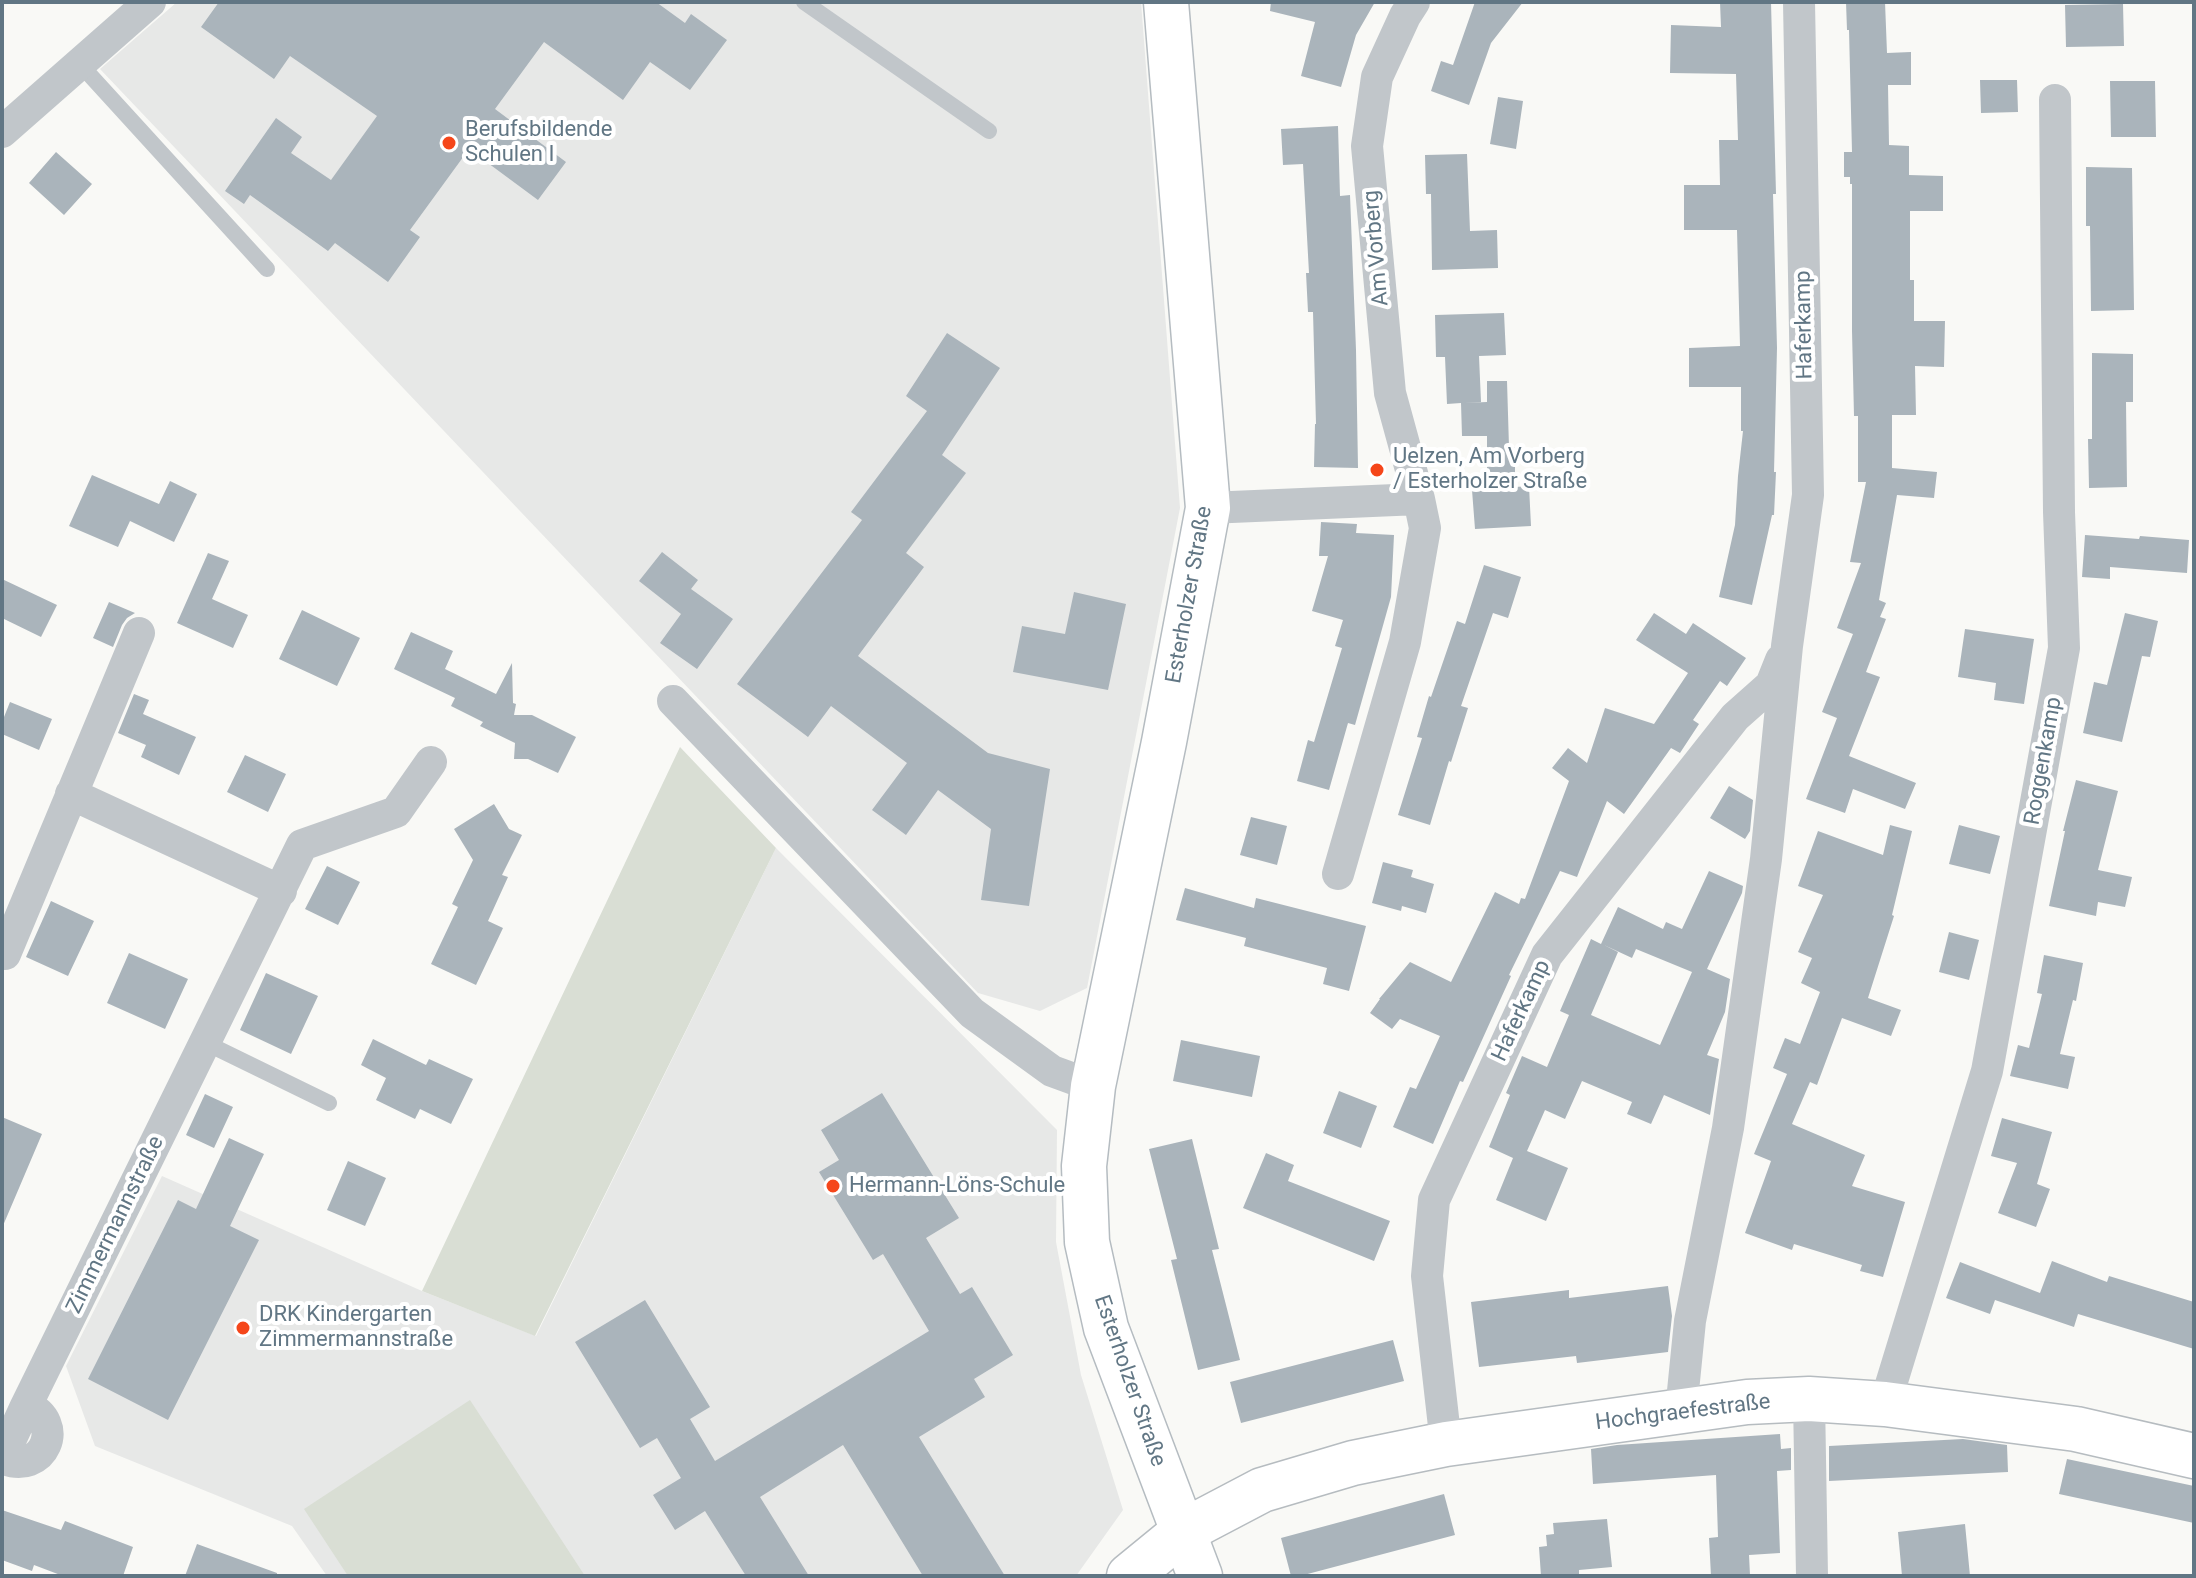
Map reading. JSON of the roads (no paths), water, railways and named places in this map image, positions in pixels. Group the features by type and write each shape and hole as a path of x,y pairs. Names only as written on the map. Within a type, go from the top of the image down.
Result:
{"main road":[{"name":"Esterholzer Straße","path":"1166,2 1208,508 1164,742 1093,1086 1084,1166 1087,1242 1106,1328 1200,1576"},
{"name":"Hochgraefestraße","path":"1129,1576 1184,1531 1262,1490 1353,1463 1446,1444 1747,1402 1809,1399 1885,1404 2076,1429 2194,1456"}],"street":[{"path":"2,132 150,2"},
{"name":"Am Vorberg","path":"1338,874 1405,642 1425,528 1390,393 1367,146 1377,77 1414,2"},
{"name":"Haferkamp","path":"1681,1411 1690,1321 1728,1128 1766,859 1787,646 1808,495 1799,2"},
{"name":"Roggenkamp","path":"1885,1404 1987,1071 2064,648 2059,512 2055,100"},
{"path":"1208,508 1419,499"},
{"path":"5,954 139,633"},
{"name":"Haferkamp","path":"1446,1444 1427,1276 1434,1200 1547,955 1735,717 1771,685 1787,646"},
{"path":"673,701 972,1013 1052,1071 1093,1086"},
{"name":"Zimmermannstraße","path":"26,1406 302,845 396,812 431,762"},
{"path":"71,794 281,891"},
{"path":"1809,1399 1812,1576"}],"lane":[{"path":"804,2 989,131"},
{"path":"79,63 267,269"},
{"path":"206,1043 329,1103"}],"place":[{"name":"Berufsbildende Schulen I","path":"449,143"},
{"name":"Uelzen, Am Vorberg / Esterholzer Straße","path":"1377,470"},
{"name":"Hermann-Löns-Schule","path":"833,1186"},
{"name":"DRK Kindergarten Zimmermannstraße","path":"243,1328"}]}
